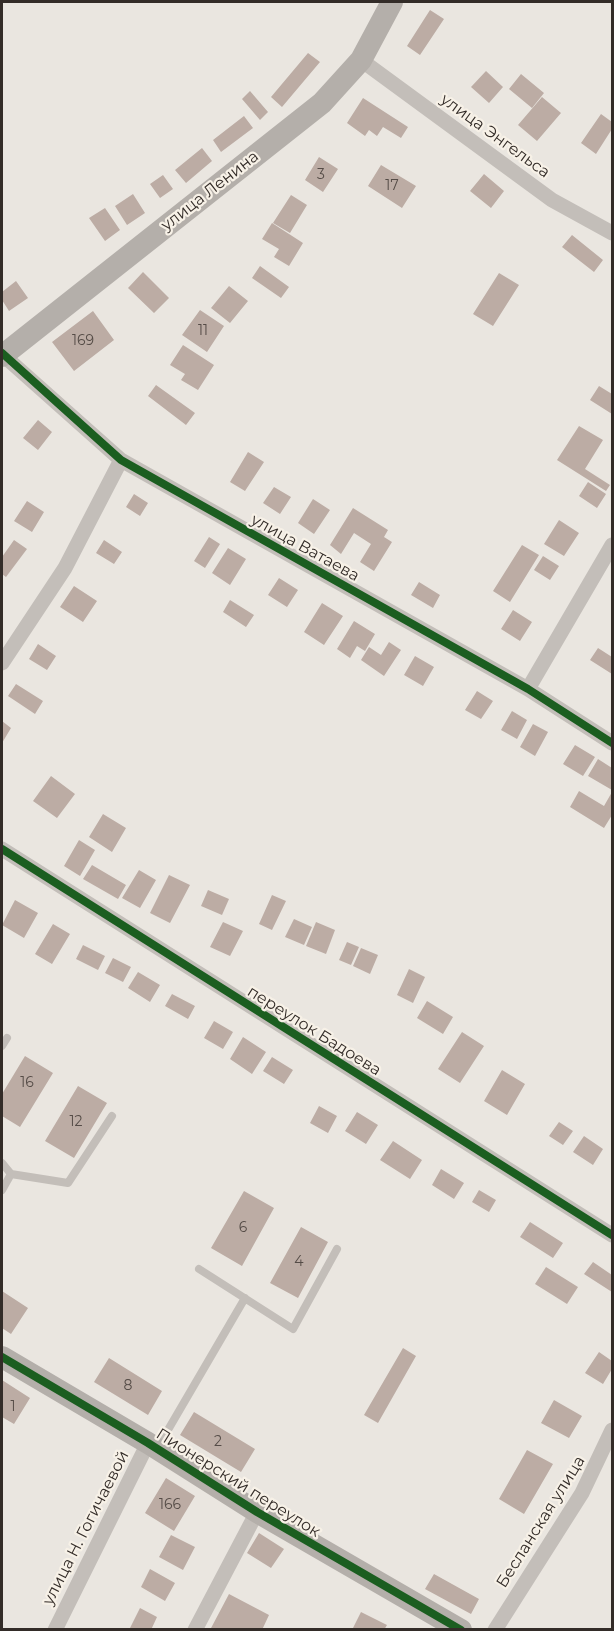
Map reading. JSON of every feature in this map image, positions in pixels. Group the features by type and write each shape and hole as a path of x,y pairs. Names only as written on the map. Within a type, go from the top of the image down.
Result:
{"street":[{"name":"улица Ленина","path":"2,355 322,103 361,60 385,4"},
{"name":"улица Энгельса","path":"361,60 552,200 612,233"},
{"name":"улица Ватаева","path":"2,355 121,460 528,689 612,743"},
{"path":"2,663 64,568 121,460"},
{"path":"528,689 612,545"},
{"name":"переулок Бадоева","path":"2,849 612,1235"},
{"name":"Пионерский переулок","path":"2,1357 152,1446 257,1512 461,1629"},
{"name":"Бесланская улица","path":"495,1629 582,1493 612,1430"},
{"name":"улица Н. Гогичаевой","path":"55,1629 152,1446"},
{"path":"195,1629 257,1512"}],"lane":[{"path":"2,1046 7,1038"},
{"path":"2,1163 11,1174 68,1183 111,1116"},
{"path":"2,1190 11,1174"},
{"path":"199,1269 293,1329 337,1249"},
{"path":"152,1446 245,1298"}],"building":[{"path":"430,10 444,19 420,55 407,46"},
{"path":"308,53 320,62 282,107 271,97"},
{"path":"486,71 503,87 489,103 471,87"},
{"path":"521,74 544,93 532,108 509,89"},
{"path":"250,91 268,112 260,120 242,99"},
{"path":"542,97 561,113 537,141 518,125"},
{"path":"363,98 408,127 401,138 383,127 377,136 369,130 365,136 347,123"},
{"path":"601,114 612,122 612,129 596,154 581,143"},
{"path":"244,116 253,128 221,152 213,140"},
{"path":"202,148 212,161 186,183 175,170"},
{"path":"319,157 338,169 323,192 305,180"},
{"path":"381,165 416,186 402,208 368,186"},
{"path":"484,174 504,191 491,208 470,191"},
{"path":"163,175 173,189 160,198 150,184"},
{"path":"133,194 145,213 127,225 115,206"},
{"path":"291,195 307,205 290,233 273,223"},
{"path":"105,208 120,230 105,241 89,218"},
{"path":"272,223 303,243 289,266 274,257 279,249 262,239"},
{"path":"572,235 603,260 594,272 562,247"},
{"path":"260,266 289,287 281,298 252,278"},
{"path":"143,272 169,298 154,313 128,288"},
{"path":"499,273 519,285 493,326 473,314"},
{"path":"16,281 28,298 9,311 2,300 2,292"},
{"path":"229,286 248,301 230,323 211,308"},
{"path":"200,310 224,326 207,352 182,335"},
{"path":"93,311 114,340 74,371 52,342"},
{"path":"183,345 214,365 198,390 181,380 185,374 170,365"},
{"path":"156,385 195,413 186,425 148,396"},
{"path":"599,386 612,394 612,414 590,400"},
{"path":"38,420 52,432 38,450 23,438"},
{"path":"579,426 603,440 585,469 610,485 606,491 557,460"},
{"path":"248,452 264,462 245,491 230,482"},
{"path":"588,482 606,494 597,508 579,496"},
{"path":"274,487 291,497 280,514 263,503"},
{"path":"134,494 148,503 140,516 126,507"},
{"path":"313,499 330,510 314,534 298,523"},
{"path":"27,501 44,512 32,532 14,521"},
{"path":"353,508 388,530 384,537 392,542 374,571 360,562 371,544 354,533 341,554 330,545"},
{"path":"559,520 579,533 564,556 544,544"},
{"path":"209,537 220,544 205,568 194,561"},
{"path":"14,540 27,549 6,577 2,574 2,557"},
{"path":"104,540 122,552 114,564 96,553"},
{"path":"522,545 539,555 510,602 493,591"},
{"path":"228,548 246,559 230,585 212,573"},
{"path":"543,556 559,566 550,580 534,570"},
{"path":"279,578 298,590 287,607 268,595"},
{"path":"419,582 440,595 433,608 411,595"},
{"path":"74,586 97,601 83,622 60,607"},
{"path":"230,600 254,615 246,627 223,612"},
{"path":"322,603 343,616 324,645 304,632"},
{"path":"513,610 532,622 520,641 501,629"},
{"path":"354,621 375,634 365,651 357,646 350,658 337,649"},
{"path":"389,642 401,650 384,676 361,660 369,647 381,655"},
{"path":"38,644 56,656 47,670 29,659"},
{"path":"598,648 612,657 612,674 590,660"},
{"path":"415,656 434,667 423,686 404,675"},
{"path":"16,684 43,701 35,714 8,696"},
{"path":"477,691 493,701 481,719 465,710"},
{"path":"512,711 527,720 517,739 501,730"},
{"path":"2,721 11,728 2,743"},
{"path":"533,724 548,732 535,756 520,747"},
{"path":"575,745 595,757 583,776 563,764"},
{"path":"598,759 612,768 612,790 588,776"},
{"path":"51,776 75,794 57,818 33,801"},
{"path":"579,791 604,806 612,792 612,815 604,828 570,807"},
{"path":"103,814 126,828 112,852 89,837"},
{"path":"79,840 95,850 80,876 64,866"},
{"path":"92,865 126,885 118,899 83,879"},
{"path":"139,870 156,880 140,908 122,898"},
{"path":"169,875 190,885 170,923 150,913"},
{"path":"208,890 229,899 222,915 201,906"},
{"path":"272,895 286,901 272,930 259,924"},
{"path":"15,900 38,913 24,938 2,925"},
{"path":"294,919 312,927 304,945 285,937"},
{"path":"223,922 243,931 230,956 210,947"},
{"path":"316,922 335,930 326,954 306,946"},
{"path":"53,924 70,934 52,964 35,954"},
{"path":"347,942 359,947 351,965 339,960"},
{"path":"83,945 105,956 98,970 76,959"},
{"path":"361,948 378,955 370,974 353,966"},
{"path":"113,958 131,967 123,982 105,973"},
{"path":"409,969 425,977 413,1003 397,995"},
{"path":"138,972 160,985 150,1002 128,988"},
{"path":"172,994 195,1006 188,1019 165,1006"},
{"path":"427,1001 453,1017 443,1034 417,1018"},
{"path":"214,1021 233,1032 223,1049 204,1038"},
{"path":"462,1032 484,1046 460,1083 438,1069"},
{"path":"243,1037 266,1052 252,1074 230,1059"},
{"path":"25,1056 53,1073 20,1127 2,1116 2,1094"},
{"path":"272,1057 293,1070 284,1084 263,1071"},
{"path":"502,1070 525,1084 507,1115 484,1101"},
{"path":"78,1086 107,1103 74,1158 45,1141"},
{"path":"319,1106 337,1116 328,1133 310,1123"},
{"path":"357,1112 378,1125 366,1144 345,1131"},
{"path":"559,1122 573,1131 563,1145 549,1136"},
{"path":"584,1136 603,1149 593,1165 573,1152"},
{"path":"393,1141 422,1160 410,1179 380,1160"},
{"path":"441,1169 464,1183 454,1199 432,1185"},
{"path":"479,1190 496,1200 489,1212 472,1202"},
{"path":"244,1191 274,1208 242,1266 211,1248"},
{"path":"530,1222 563,1243 553,1258 520,1237"},
{"path":"301,1227 328,1242 298,1298 270,1283"},
{"path":"593,1262 612,1275 612,1292 584,1274"},
{"path":"546,1267 578,1287 567,1304 535,1284"},
{"path":"2,1291 28,1308 11,1334 2,1328"},
{"path":"403,1348 416,1356 378,1423 364,1415"},
{"path":"599,1352 612,1361 612,1369 603,1384 585,1373"},
{"path":"109,1358 162,1391 148,1415 94,1382"},
{"path":"2,1380 30,1398 14,1424 2,1417"},
{"path":"554,1400 582,1416 569,1438 541,1423"},
{"path":"194,1412 255,1449 241,1472 180,1435"},
{"path":"527,1450 553,1464 524,1514 499,1499"},
{"path":"166,1478 195,1496 174,1531 145,1513"},
{"path":"259,1533 284,1549 271,1568 247,1553"},
{"path":"171,1535 195,1547 183,1570 159,1557"},
{"path":"150,1569 175,1583 165,1601 141,1587"},
{"path":"434,1574 479,1599 471,1614 425,1589"},
{"path":"229,1594 269,1615 262,1630 210,1630"},
{"path":"140,1608 157,1617 151,1630 129,1630"},
{"path":"361,1612 387,1625 384,1630 352,1630"}],"cycle path":[{"path":"2,353 121,460 528,689 612,743"},
{"path":"2,849 612,1235"},
{"path":"2,1357 148,1443 257,1512 461,1630"}]}
